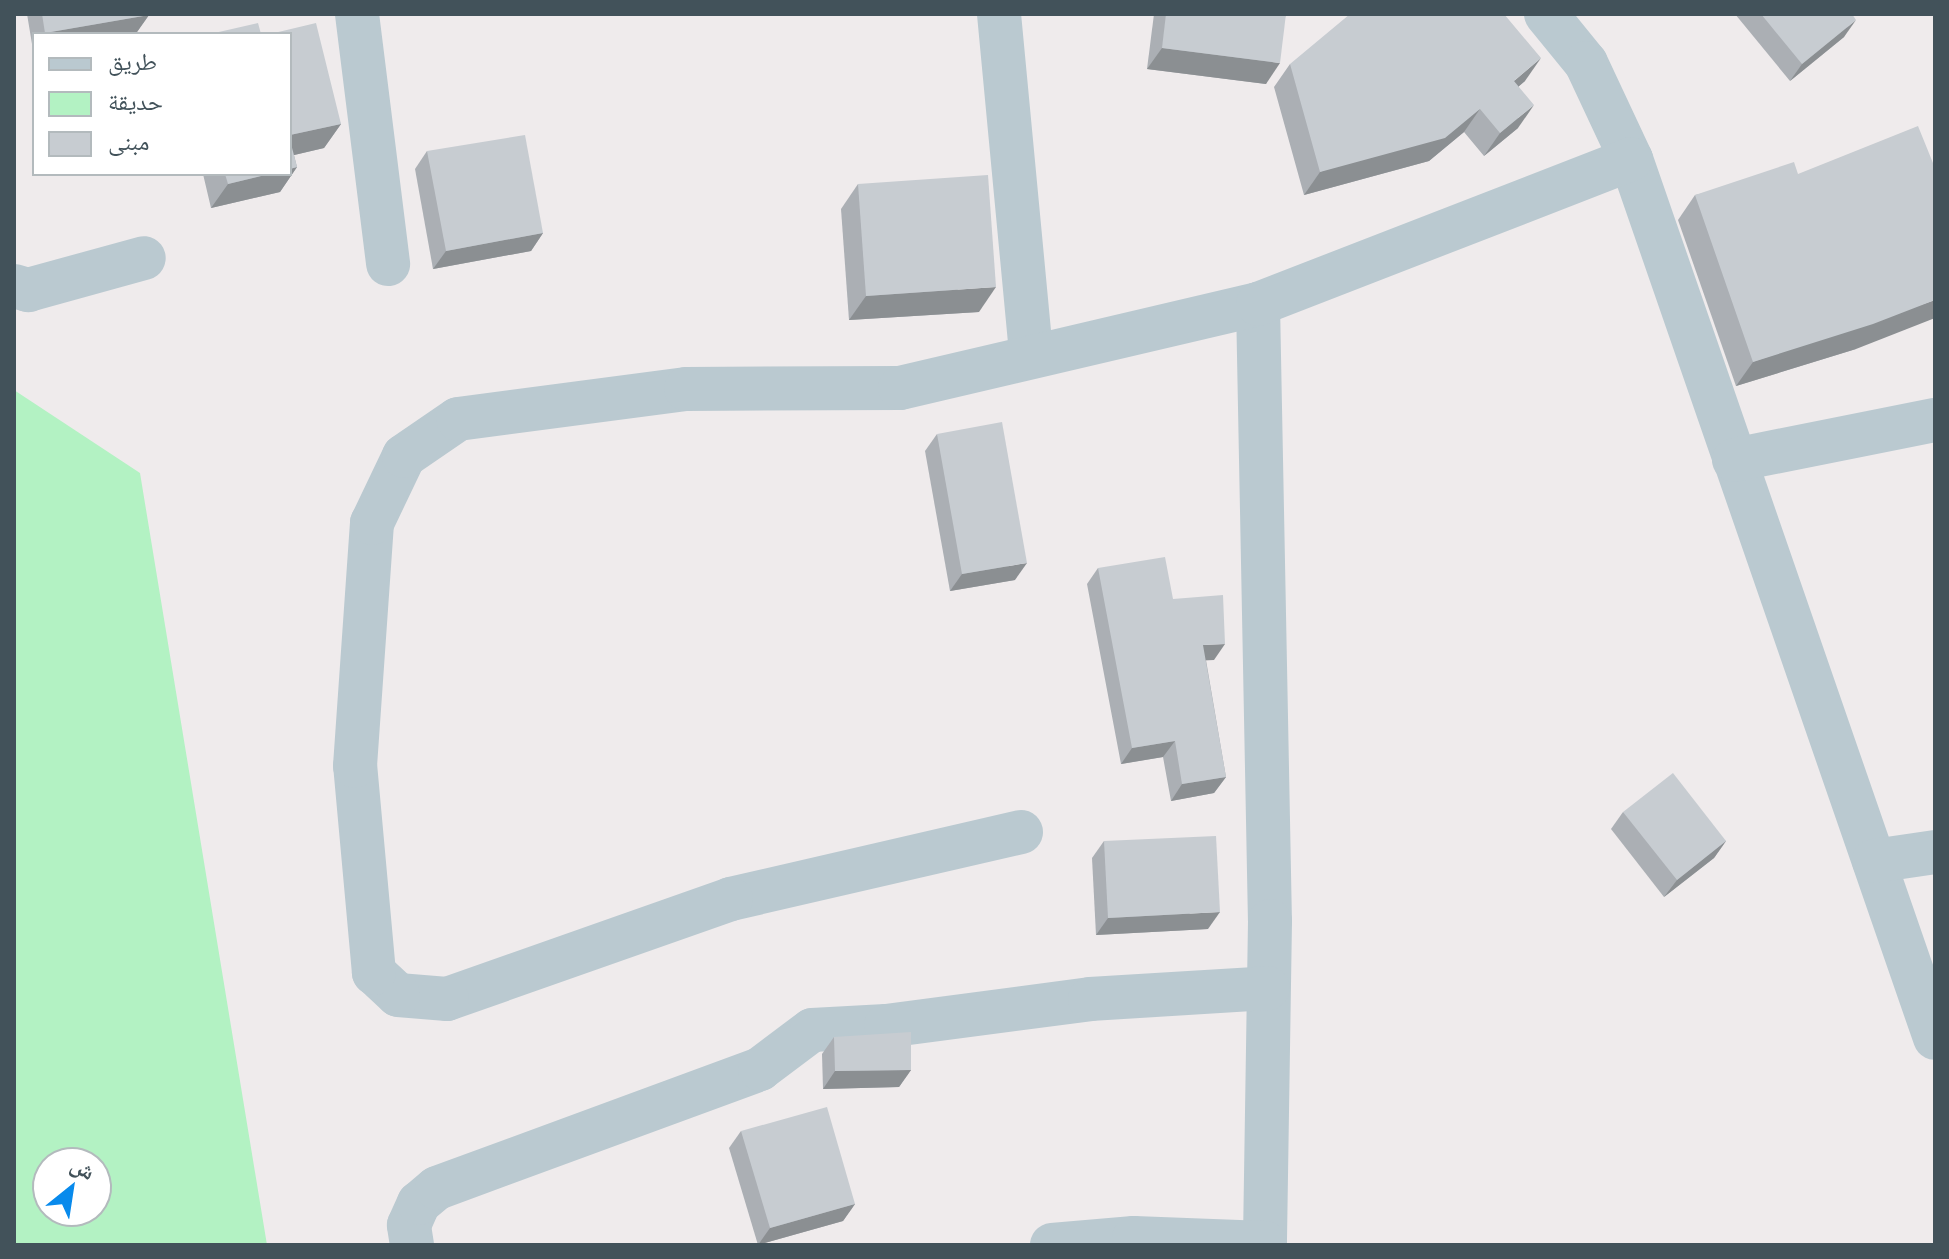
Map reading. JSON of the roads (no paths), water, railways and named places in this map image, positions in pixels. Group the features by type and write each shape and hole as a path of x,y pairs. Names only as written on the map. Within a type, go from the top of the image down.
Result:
{"street":[{"path":"357,14 388,264"},
{"path":"999,14 1031,355"},
{"path":"1546,14 1586,63 1631,159 1935,1038"},
{"path":"1021,832 731,899 447,999 398,995 374,973 355,766 372,523 404,456 458,419 686,389 900,388 1258,304 1631,159"},
{"path":"14,286 28,290 144,258"},
{"path":"1052,1245 1134,1238 1265,1244 1268,988 1258,304"},
{"path":"1734,460 1935,420"},
{"path":"1874,861 1935,852"},
{"path":"412,1245 409,1225 419,1203 437,1188 760,1069 812,1030 886,1026 1090,999 1268,988"}]}
